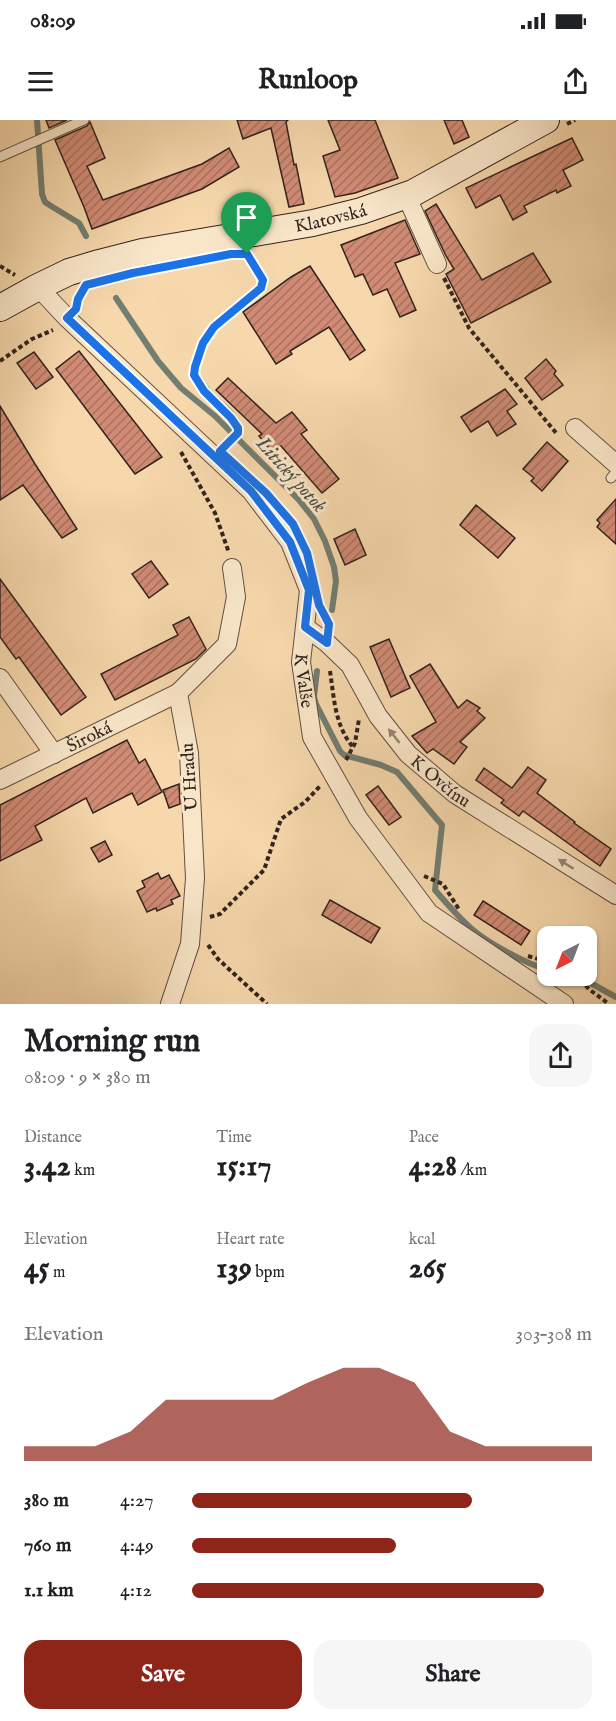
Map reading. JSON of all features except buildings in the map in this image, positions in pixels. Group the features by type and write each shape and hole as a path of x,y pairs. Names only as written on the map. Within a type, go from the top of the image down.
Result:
{"main road":[{"name":"Klatovská","path":"0,308 69,272 99,263 142,252 313,223 361,211 406,195 553,124"}],"street":[{"path":"406,195 437,264"},
{"name":"K Valše","path":"38,287 67,318 188,432 220,451 290,542 309,590 301,662 312,737 358,818 429,913 564,1004"},
{"path":"567,433 614,471"},
{"path":"178,693 227,644 236,597 232,568"},
{"name":"K Ovčínu","path":"305,627 327,643 350,665 378,716 408,754 455,794 616,895"},
{"path":"0,678 54,754"},
{"name":"Široká","path":"0,780 178,693"},
{"name":"U Hradu","path":"170,1004 190,944 195,878 189,753 178,693"}],"lane":[{"path":"0,157 84,120"},
{"path":"194,375 204,391 238,428 238,433 220,451"}],"path":[{"path":"553,124 575,120"},
{"path":"194,375 203,343 214,327 261,288 263,280 247,254 239,254"},
{"path":"437,264 469,328 567,433"},
{"path":"0,361 32,339 58,328 67,318"},
{"path":"188,432 178,444 215,513 232,568"},
{"path":"327,643 326,661 330,672 332,699 352,749"},
{"path":"344,763 352,749 359,724"},
{"path":"267,1004 218,959 192,923 220,914 245,887 256,879 264,870 281,819 305,802 322,783"},
{"path":"426,877 443,884"},
{"path":"586,986 609,1004"}],"waterway":[{"name":"Litický potok","path":"37,120 42,194 45,202 79,223 86,236"},
{"name":"Litický potok","path":"116,298 158,361 181,388 215,416 299,500 314,519 334,567 336,581 332,610"},
{"name":"Litický potok","path":"317,671 314,697 316,704 340,751 344,755 397,772 442,825 435,890 473,930 498,947 537,966"},
{"name":"Litický potok","path":"596,986 616,997"}],"route":[{"path":"231,254 247,254 263,280 261,288 214,327 203,343 194,375 204,391 238,428 238,433 220,451 266,493 293,524 307,553 319,605 329,624 327,643 305,627 309,590 290,542 251,491 67,318 76,309 78,299 86,285 133,273 231,254"}]}
